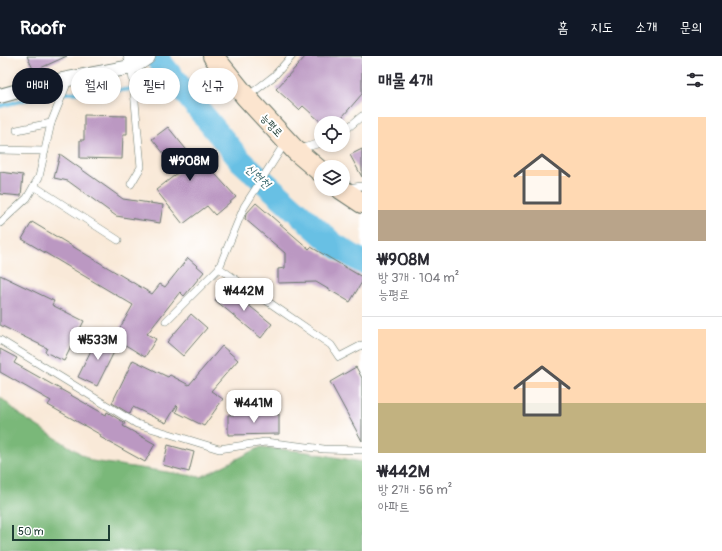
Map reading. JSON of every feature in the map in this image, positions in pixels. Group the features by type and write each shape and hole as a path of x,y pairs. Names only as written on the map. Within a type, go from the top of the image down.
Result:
{"main road":[{"name":"능평로","path":"213,56 288,145 314,166"},
{"path":"350,195 362,203"}],"street":[{"path":"131,68 147,56"},
{"path":"0,96 47,83 66,83 129,68"}],"lane":[{"path":"246,97 274,76 292,56"},
{"path":"0,223 27,198 39,178 51,123 66,83"},
{"path":"131,184 141,167 138,117 136,104"},
{"path":"350,126 362,116"},
{"path":"17,130 51,123"},
{"path":"166,321 219,268 244,207 288,145 314,144"},
{"path":"0,150 45,151"},
{"path":"34,186 118,240"},
{"path":"350,188 362,186"},
{"path":"219,268 331,345 339,357 362,345"},
{"path":"0,340 137,424 219,449 265,442 362,450"}],"green space":[{"path":"0,397 23,417 92,461 201,477 261,447 307,452 362,462 362,551 0,551"}],"building":[{"path":"27,56 67,56 41,68 33,68"},
{"path":"306,56 362,56 362,94 343,116 314,116 303,106 299,110 276,89"},
{"path":"84,115 127,116 127,134 123,134 122,159 80,158 80,140 84,140"},
{"path":"168,127 202,169 207,165 236,197 215,215 207,206 183,224 156,190 179,172 152,139"},
{"path":"362,149 362,177 350,155"},
{"path":"60,154 123,199 163,205 160,223 116,216 68,181 54,178"},
{"path":"0,172 23,175 21,196 0,194"},
{"path":"256,203 309,249 311,247 362,277 362,282 350,302 316,282 278,283 278,269 285,268 285,253 245,219 246,214"},
{"path":"32,222 152,294 160,284 165,287 188,258 204,272 184,296 180,292 147,334 156,339 145,357 114,338 133,305 22,239"},
{"path":"0,275 54,301 52,305 84,321 64,361 45,352 47,348 0,325"},
{"path":"226,287 272,324 261,338 215,300"},
{"path":"191,314 207,328 183,356 167,342"},
{"path":"98,336 117,346 97,386 78,377"},
{"path":"222,346 238,360 211,391 223,399 204,426 176,412 177,405 166,423 133,407 130,414 112,403 133,360 168,377 170,375 189,385"},
{"path":"0,349 17,358 14,363 106,415 107,412 125,423 123,426 155,444 145,462 100,437 101,435 48,405 51,401 0,372"},
{"path":"356,367 362,378 362,441 330,382"},
{"path":"279,414 279,434 228,435 228,415"},
{"path":"168,445 194,452 189,472 163,465"}],"waterway":[{"name":"신현천","path":"155,56 240,160 333,244 362,262"},
{"path":"0,106 48,94 129,89"}]}
